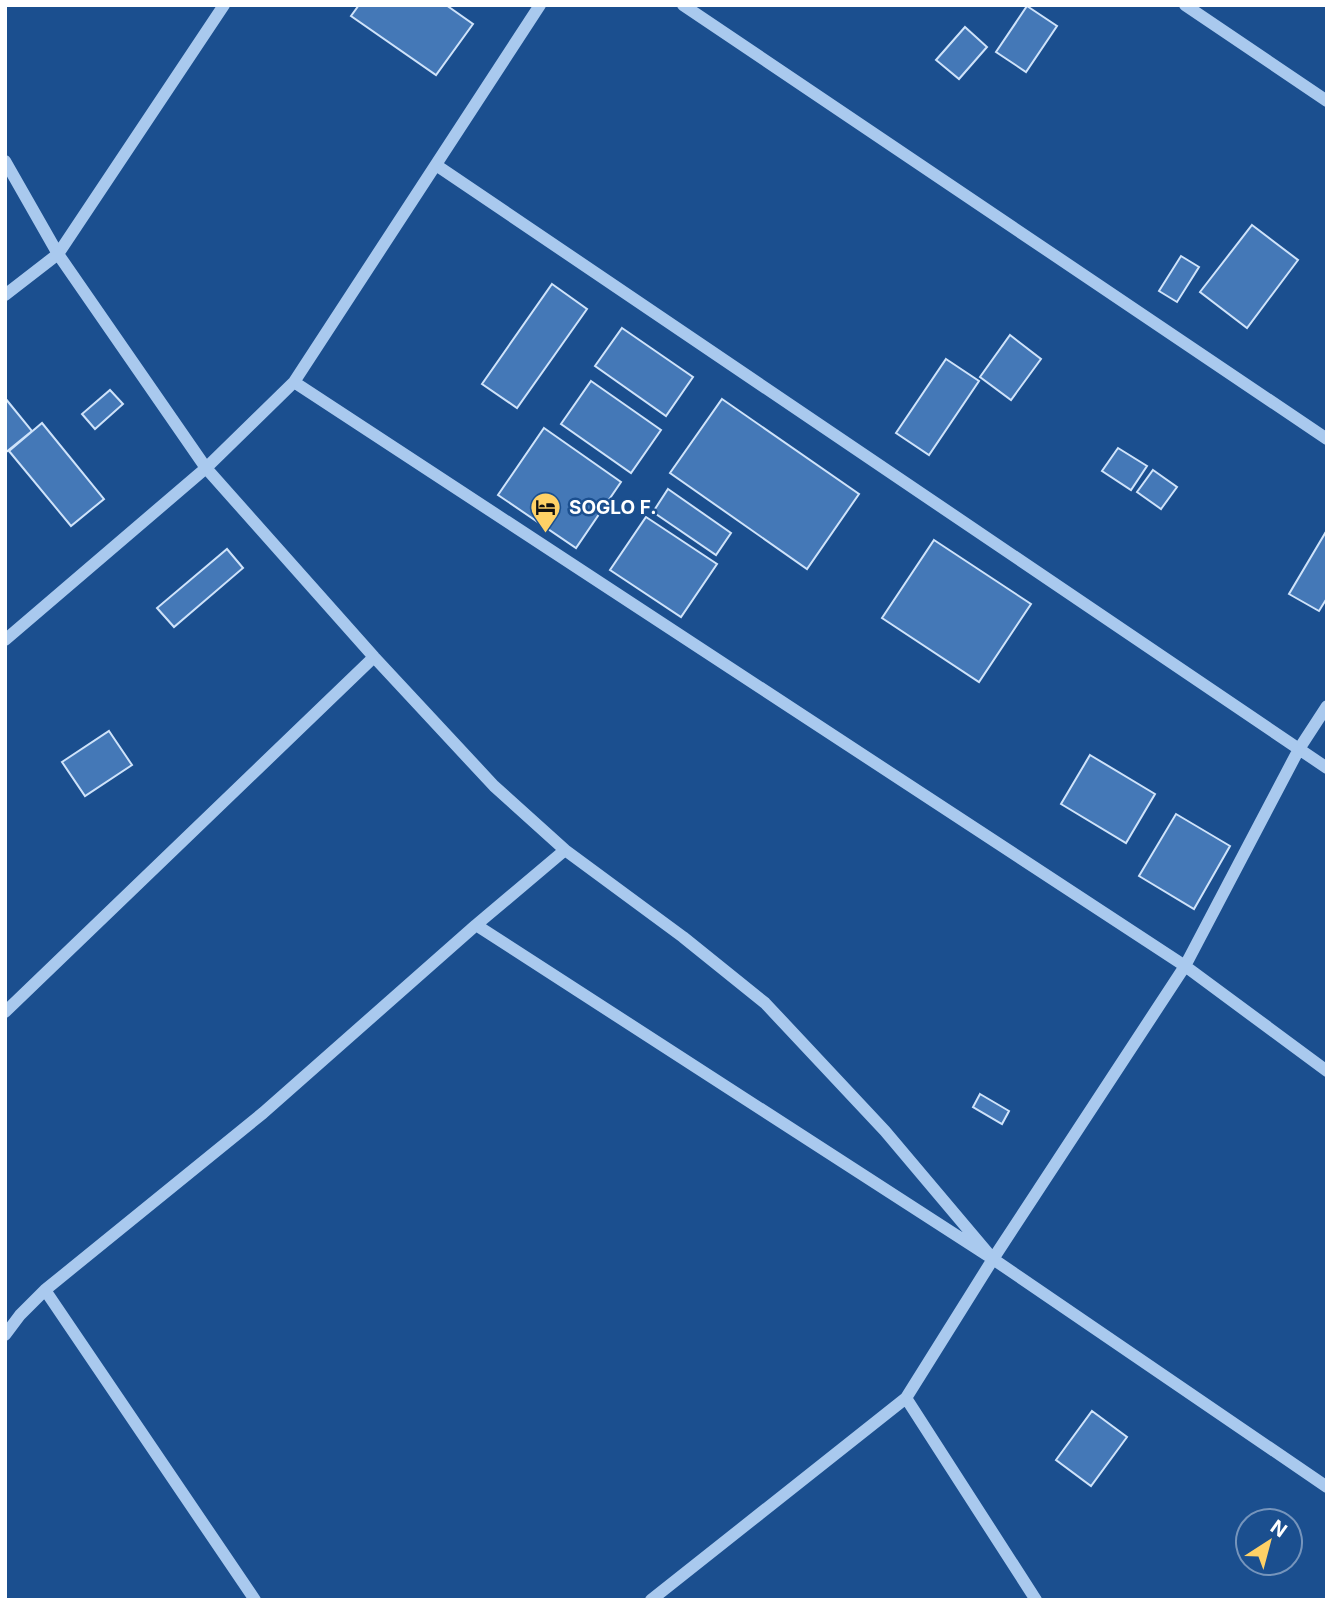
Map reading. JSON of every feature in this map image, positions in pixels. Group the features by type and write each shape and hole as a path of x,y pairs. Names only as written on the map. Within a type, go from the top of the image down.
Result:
{"street":[{"path":"5,295 58,254 223,5"},
{"path":"5,640 206,468 294,382 540,5"},
{"path":"683,5 1327,439"},
{"path":"1185,5 1327,101"},
{"path":"5,161 58,254 206,468 374,657 494,786 565,850 683,937 765,1003 885,1131 993,1259"},
{"path":"436,165 1327,768"},
{"path":"294,382 1185,966 1327,1072"},
{"path":"5,1012 374,657"},
{"path":"651,1600 906,1398 993,1259 1185,966 1299,749 1327,706"},
{"path":"5,1335 45,1290 263,1114 476,925 565,850"},
{"path":"476,925 993,1259 1327,1487"},
{"path":"45,1290 255,1600"},
{"path":"906,1398 1036,1600"}],"building":[{"path":"359,5 446,5 473,24 436,75 351,16"},
{"path":"1027,6 1057,26 1026,72 996,52"},
{"path":"965,27 987,47 959,79 936,60"},
{"path":"1252,225 1298,260 1247,328 1200,292"},
{"path":"1181,256 1199,267 1177,302 1159,291"},
{"path":"552,284 587,309 517,408 482,384"},
{"path":"622,328 693,377 666,416 595,366"},
{"path":"1010,335 1041,359 1011,400 980,377"},
{"path":"946,359 979,381 929,455 896,433"},
{"path":"591,381 661,430 631,473 561,424"},
{"path":"110,390 123,404 95,429 82,414"},
{"path":"5,398 32,431 5,453"},
{"path":"722,399 859,494 807,569 670,473"},
{"path":"42,423 104,499 71,526 9,451"},
{"path":"544,428 621,482 576,548 498,495"},
{"path":"1118,448 1147,466 1131,490 1102,471"},
{"path":"1153,470 1177,487 1161,509 1137,492"},
{"path":"668,489 731,533 716,555 653,512"},
{"path":"646,517 717,564 681,617 610,570"},
{"path":"1327,530 1327,598 1319,611 1289,594"},
{"path":"934,540 1031,604 979,682 882,618"},
{"path":"227,549 243,568 174,627 157,608"},
{"path":"109,731 132,765 85,796 62,762"},
{"path":"1090,755 1155,794 1126,843 1061,804"},
{"path":"1176,814 1230,846 1194,909 1139,876"},
{"path":"980,1094 1009,1111 1002,1124 973,1107"},
{"path":"1092,1411 1127,1437 1091,1486 1056,1460"}],"place":[{"name":"SOGLO F.","path":"546,534"}]}
